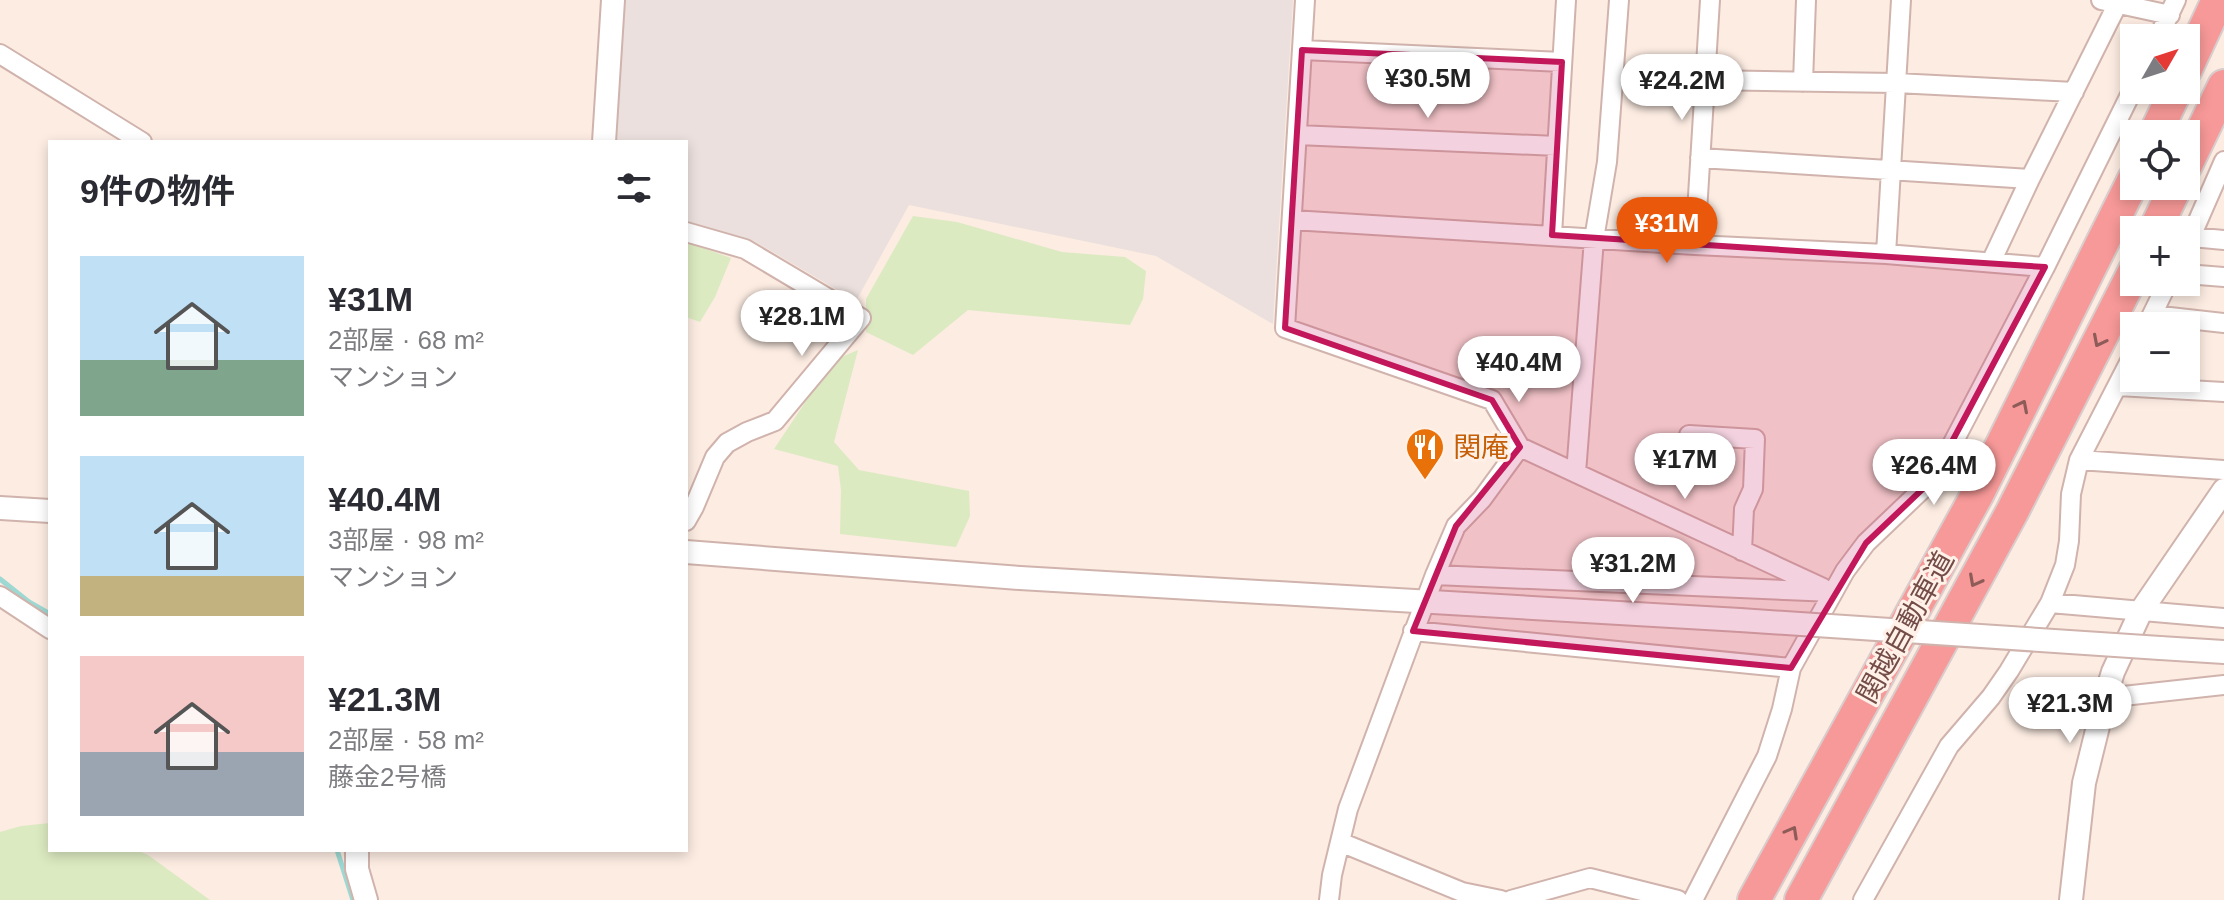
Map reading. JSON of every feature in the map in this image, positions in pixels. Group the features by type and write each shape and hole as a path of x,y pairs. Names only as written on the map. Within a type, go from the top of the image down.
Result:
{"highway":[{"path":"2200,39 2218,0"},
{"path":"2200,136 2224,86"},
{"name":"関越自動車道","path":"1754,900 1978,493 2124,200"},
{"name":"関越自動車道","path":"1801,900 2012,512 2122,296"}],"street":[{"path":"604,140 613,0"},
{"path":"1305,0 1285,328 1492,400 1520,447 1833,592"},
{"path":"1552,235 1566,0"},
{"path":"1576,473 1594,239 1607,162 1619,0"},
{"path":"1695,245 1710,0"},
{"path":"1803,82 1806,0"},
{"path":"1886,254 1901,0"},
{"path":"1991,262 2074,92 2109,2 2173,8"},
{"path":"1302,50 1562,62"},
{"path":"0,54 139,140"},
{"path":"1705,80 1896,83 2074,92"},
{"path":"1693,900 1767,756 1791,668 1845,571 1866,543 1931,481 1944,460 2126,104"},
{"path":"1297,135 1557,146"},
{"path":"1700,158 2030,179"},
{"path":"2200,217 2223,164"},
{"path":"1292,220 1886,254 2045,267"},
{"path":"688,233 745,249 861,318 775,421 727,443 715,457 688,518"},
{"path":"2200,242 2224,240"},
{"path":"2200,275 2224,277"},
{"path":"2200,322 2224,323"},
{"path":"1863,900 1949,746 2000,684 2050,603 2065,565 2071,494 2079,460 2120,382"},
{"path":"2118,386 2224,392"},
{"path":"1689,435 1755,439 1753,489 1744,509 1742,551"},
{"path":"1329,900 1348,809 1423,603 1456,526 1482,499 1520,447"},
{"path":"2079,460 2224,470"},
{"path":"2071,900 2084,783 2113,672 2141,611 2224,490"},
{"path":"0,508 48,511"},
{"path":"688,552 1020,578 2224,652"},
{"path":"1435,575 1833,592"},
{"path":"2050,603 2224,618"},
{"path":"3,605 48,628"},
{"path":"1413,631 1791,668"},
{"path":"2105,698 2224,685"},
{"path":"1340,842 1462,892 1501,900"},
{"path":"357,852 357,869 366,900"},
{"path":"1511,900 1590,878 1678,900"}],"highlighted area":[{"path":"1302,50 1562,62 1552,235 2045,267 1931,481 1866,543 1791,668 1413,631 1456,526 1520,447 1492,400 1285,328"}],"shaded area":[{"path":"624,0 1293,0 1273,324 1156,256 909,205 856,301 754,241 688,223 688,140 615,140"}],"green space":[{"path":"913,216 957,222 1062,252 1125,257 1146,271 1143,299 1130,325 968,310 913,355 866,332 866,299"},
{"path":"688,243 731,258 715,297 700,322 688,318"},
{"path":"858,350 834,442 859,470 969,491 970,516 956,547 840,534 838,466 774,449 839,358"},
{"path":"48,823 48,852 141,852 210,900 0,900 0,832"}],"waterway":[{"path":"0,579 48,613"},
{"path":"338,852 353,900"}],"place":[{"name":"関庵","path":"1425,481"}]}
